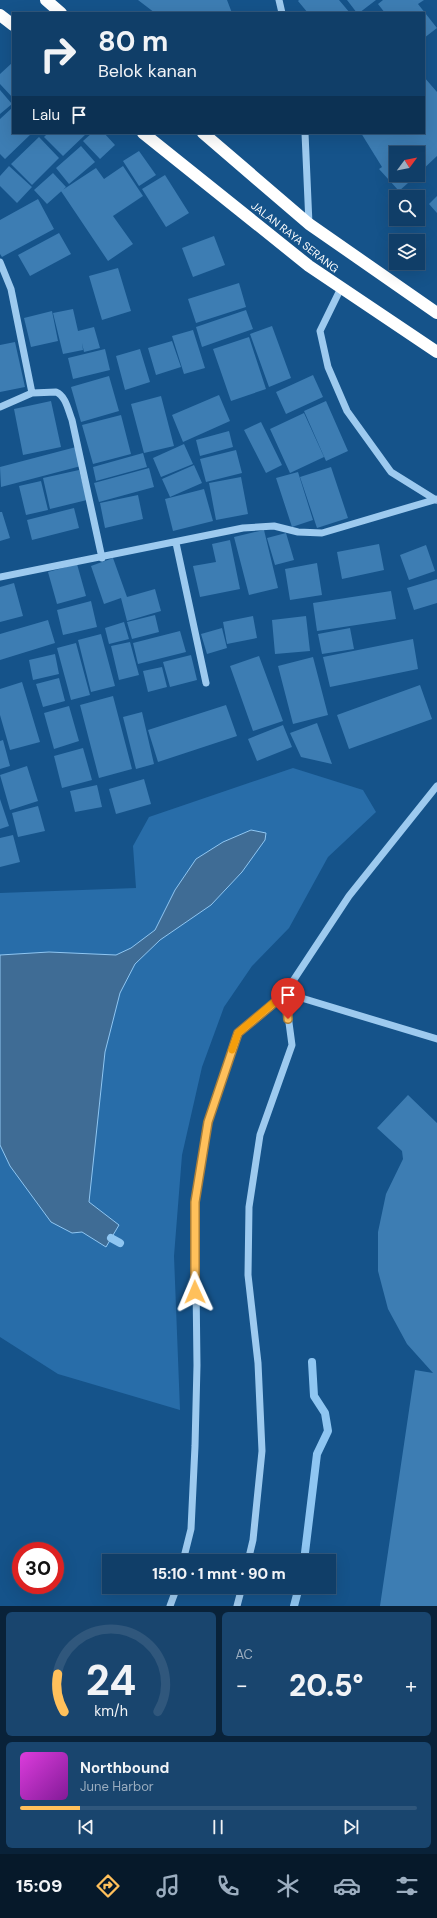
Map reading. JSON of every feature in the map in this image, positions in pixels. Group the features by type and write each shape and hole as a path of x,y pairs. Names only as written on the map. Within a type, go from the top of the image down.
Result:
{"highway":[{"path":"46,0 60,12"},
{"path":"0,15 12,24"},
{"name":"JALAN RAYA SERANG","path":"144,134 309,266 437,352"},
{"name":"JALAN RAYA SERANG","path":"204,134 309,224 437,313"}],"street":[{"path":"279,0 282,12"},
{"path":"305,134 309,224"},
{"path":"0,262 11,289 32,393"},
{"path":"341,288 320,331 328,367 347,411 390,472 436,500"},
{"path":"0,407 32,393 56,392 65,400 72,420 102,558"},
{"path":"0,577 102,558 243,528 274,526 298,532 322,533 436,500"},
{"path":"176,543 206,683"},
{"path":"185,1554 191,1529 195,1446 197,1365 195,1202 208,1122 238,1033 286,993 349,896 437,786"},
{"path":"286,993 437,1039"},
{"path":"250,1554 253,1540 262,1451 258,1363 248,1275 249,1207 260,1135 292,1045 286,993"},
{"path":"170,1606 174,1594"},
{"path":"237,1606 240,1594"}],"shaded area":[{"path":"293,768 363,790 376,812 328,857 289,928 252,966 224,1007 202,1067 182,1155 174,1256 180,1410 58,1374 0,1337 0,893 136,888 133,846 149,817"},
{"path":"251,830 266,833 265,840 242,872 211,905 160,940 135,964 120,993 105,1052 89,1202 119,1225 106,1247 82,1232 72,1233 51,1222 10,1166 0,1145 0,955 49,952 116,955 131,948 155,930 175,890 196,859 223,842"}],"building":[{"path":"138,0 227,0 232,12 154,12"},
{"path":"339,0 349,12 307,12 298,1"},
{"path":"347,0 376,0 360,12 356,12"},
{"path":"383,0 424,0 418,4 424,12 384,12 378,4"},
{"path":"425,13 437,28 425,37"},
{"path":"12,63 12,97 0,84 0,74"},
{"path":"425,78 437,92 437,156 425,167 425,146 389,146 389,180 379,169 382,167 362,134 425,134"},
{"path":"0,90 12,104 0,114"},
{"path":"12,108 12,134 31,134 5,159 0,154 0,119"},
{"path":"47,134 86,134 63,156 44,137"},
{"path":"91,134 105,134 115,145 100,159 83,141"},
{"path":"39,137 59,158 32,185 11,164"},
{"path":"81,146 95,162 69,184 56,168"},
{"path":"139,151 156,175 139,186 123,161"},
{"path":"9,166 32,187 17,203 0,186 0,176"},
{"path":"123,166 143,196 113,216 133,244 108,261 61,191 96,168 104,179"},
{"path":"53,173 66,187 47,204 34,190"},
{"path":"165,175 189,213 166,227 142,189"},
{"path":"391,182 409,182 400,190 398,190"},
{"path":"437,196 437,213 429,204"},
{"path":"38,199 54,229 2,257 0,254 0,220"},
{"path":"59,233 71,254 30,276 18,255"},
{"path":"214,236 225,265 193,277 182,248"},
{"path":"118,268 131,311 102,320 89,276"},
{"path":"239,283 246,307 196,323 188,299"},
{"path":"73,309 78,331 94,327 100,348 84,352 82,343 83,350 63,354 53,313"},
{"path":"246,310 253,329 202,347 196,327"},
{"path":"52,311 58,341 31,347 24,318"},
{"path":"272,326 291,378 269,387 250,334"},
{"path":"193,330 205,368 184,374 172,336"},
{"path":"249,337 266,389 231,401 213,349"},
{"path":"172,341 181,367 156,375 148,348"},
{"path":"15,342 25,387 0,392 0,345"},
{"path":"105,349 110,370 73,379 68,358"},
{"path":"140,349 150,382 125,390 116,356"},
{"path":"313,375 323,397 286,414 276,392"},
{"path":"109,376 119,411 81,422 71,387"},
{"path":"219,395 230,421 183,442 172,415"},
{"path":"161,396 174,446 144,453 131,404"},
{"path":"51,401 61,447 23,455 14,409"},
{"path":"326,401 348,451 326,461 304,411"},
{"path":"304,413 324,457 290,473 270,429"},
{"path":"121,415 131,454 93,464 82,425"},
{"path":"261,422 282,465 266,473 244,430"},
{"path":"229,431 233,447 200,456 196,440"},
{"path":"184,444 193,464 161,477 153,458"},
{"path":"76,447 81,466 1,487 0,467"},
{"path":"236,450 242,473 206,482 200,459"},
{"path":"143,453 147,467 96,481 93,467"},
{"path":"194,465 202,483 170,497 162,479"},
{"path":"331,467 348,518 317,528 300,477"},
{"path":"149,468 154,487 99,502 94,483"},
{"path":"79,470 87,500 50,509 43,478"},
{"path":"298,472 313,520 292,527 276,478"},
{"path":"241,477 248,514 216,520 209,483"},
{"path":"41,481 48,510 26,515 19,486"},
{"path":"204,489 213,521 173,531 165,499"},
{"path":"138,495 143,519 105,528 100,503"},
{"path":"74,508 79,528 32,540 27,520"},
{"path":"0,512 2,512 10,538 0,541"},
{"path":"264,530 278,588 249,595 234,537"},
{"path":"286,533 294,560 275,565 267,538"},
{"path":"230,540 240,589 200,597 193,566 216,562 212,544"},
{"path":"379,544 384,570 342,579 337,552"},
{"path":"426,545 435,571 409,580 400,555"},
{"path":"113,558 127,597 155,589 161,611 127,621 121,598 104,604 91,566"},
{"path":"317,563 322,595 290,600 285,569"},
{"path":"77,564 86,596 57,604 48,572"},
{"path":"437,579 437,603 414,610 407,588"},
{"path":"14,583 23,616 0,622 0,587"},
{"path":"391,591 396,619 317,631 313,603"},
{"path":"91,601 97,627 63,635 57,610"},
{"path":"155,615 159,632 132,639 127,622"},
{"path":"253,616 257,638 227,644 223,622"},
{"path":"306,616 310,651 275,654 272,620"},
{"path":"48,620 55,643 0,660 0,634"},
{"path":"124,622 129,639 109,644 105,628"},
{"path":"222,628 227,648 207,654 201,634"},
{"path":"350,628 354,649 322,654 318,634"},
{"path":"180,631 186,652 138,664 133,643"},
{"path":"101,634 115,686 91,692 78,640"},
{"path":"413,639 418,669 330,687 323,657"},
{"path":"130,642 139,675 119,680 111,646"},
{"path":"76,643 90,695 71,700 57,648"},
{"path":"55,654 59,674 33,680 29,660"},
{"path":"191,655 197,680 170,687 163,662"},
{"path":"259,656 283,721 253,731 230,666"},
{"path":"313,657 328,715 293,724 278,666"},
{"path":"162,667 167,687 148,692 143,671"},
{"path":"59,678 65,701 43,707 36,684"},
{"path":"22,682 40,742 10,750 0,715 0,689"},
{"path":"420,685 432,719 349,749 337,715"},
{"path":"113,696 132,769 99,778 80,705"},
{"path":"226,705 237,736 158,762 148,730"},
{"path":"69,706 79,741 54,749 44,713"},
{"path":"142,712 154,764 136,769 123,717"},
{"path":"317,723 332,764 301,757 290,733"},
{"path":"283,725 292,747 257,761 248,739"},
{"path":"3,740 10,766 0,769 0,741"},
{"path":"83,748 92,780 62,788 54,756"},
{"path":"27,766 38,801 10,810 0,775"},
{"path":"144,779 151,804 116,814 109,789"},
{"path":"97,785 102,807 75,812 70,791"},
{"path":"0,799 9,826 0,829"},
{"path":"38,806 45,831 18,837 12,813"},
{"path":"13,835 20,862 0,867 0,838"},
{"path":"408,1095 437,1123 437,1606 380,1606 415,1370 433,1373 407,1344 388,1309 378,1271 378,1232 386,1194 403,1159 402,1151 377,1128"}],"waterway":[{"path":"111,1238 120,1243"},
{"path":"305,1554 317,1454 328,1431 325,1413 314,1396 312,1362"},
{"path":"294,1606 297,1594"}],"slow traffic":[{"path":"232,1050 238,1033 278,999"}],"route":[{"path":"195,1292 195,1202 208,1122 238,1033 286,993 288,1019"}]}
